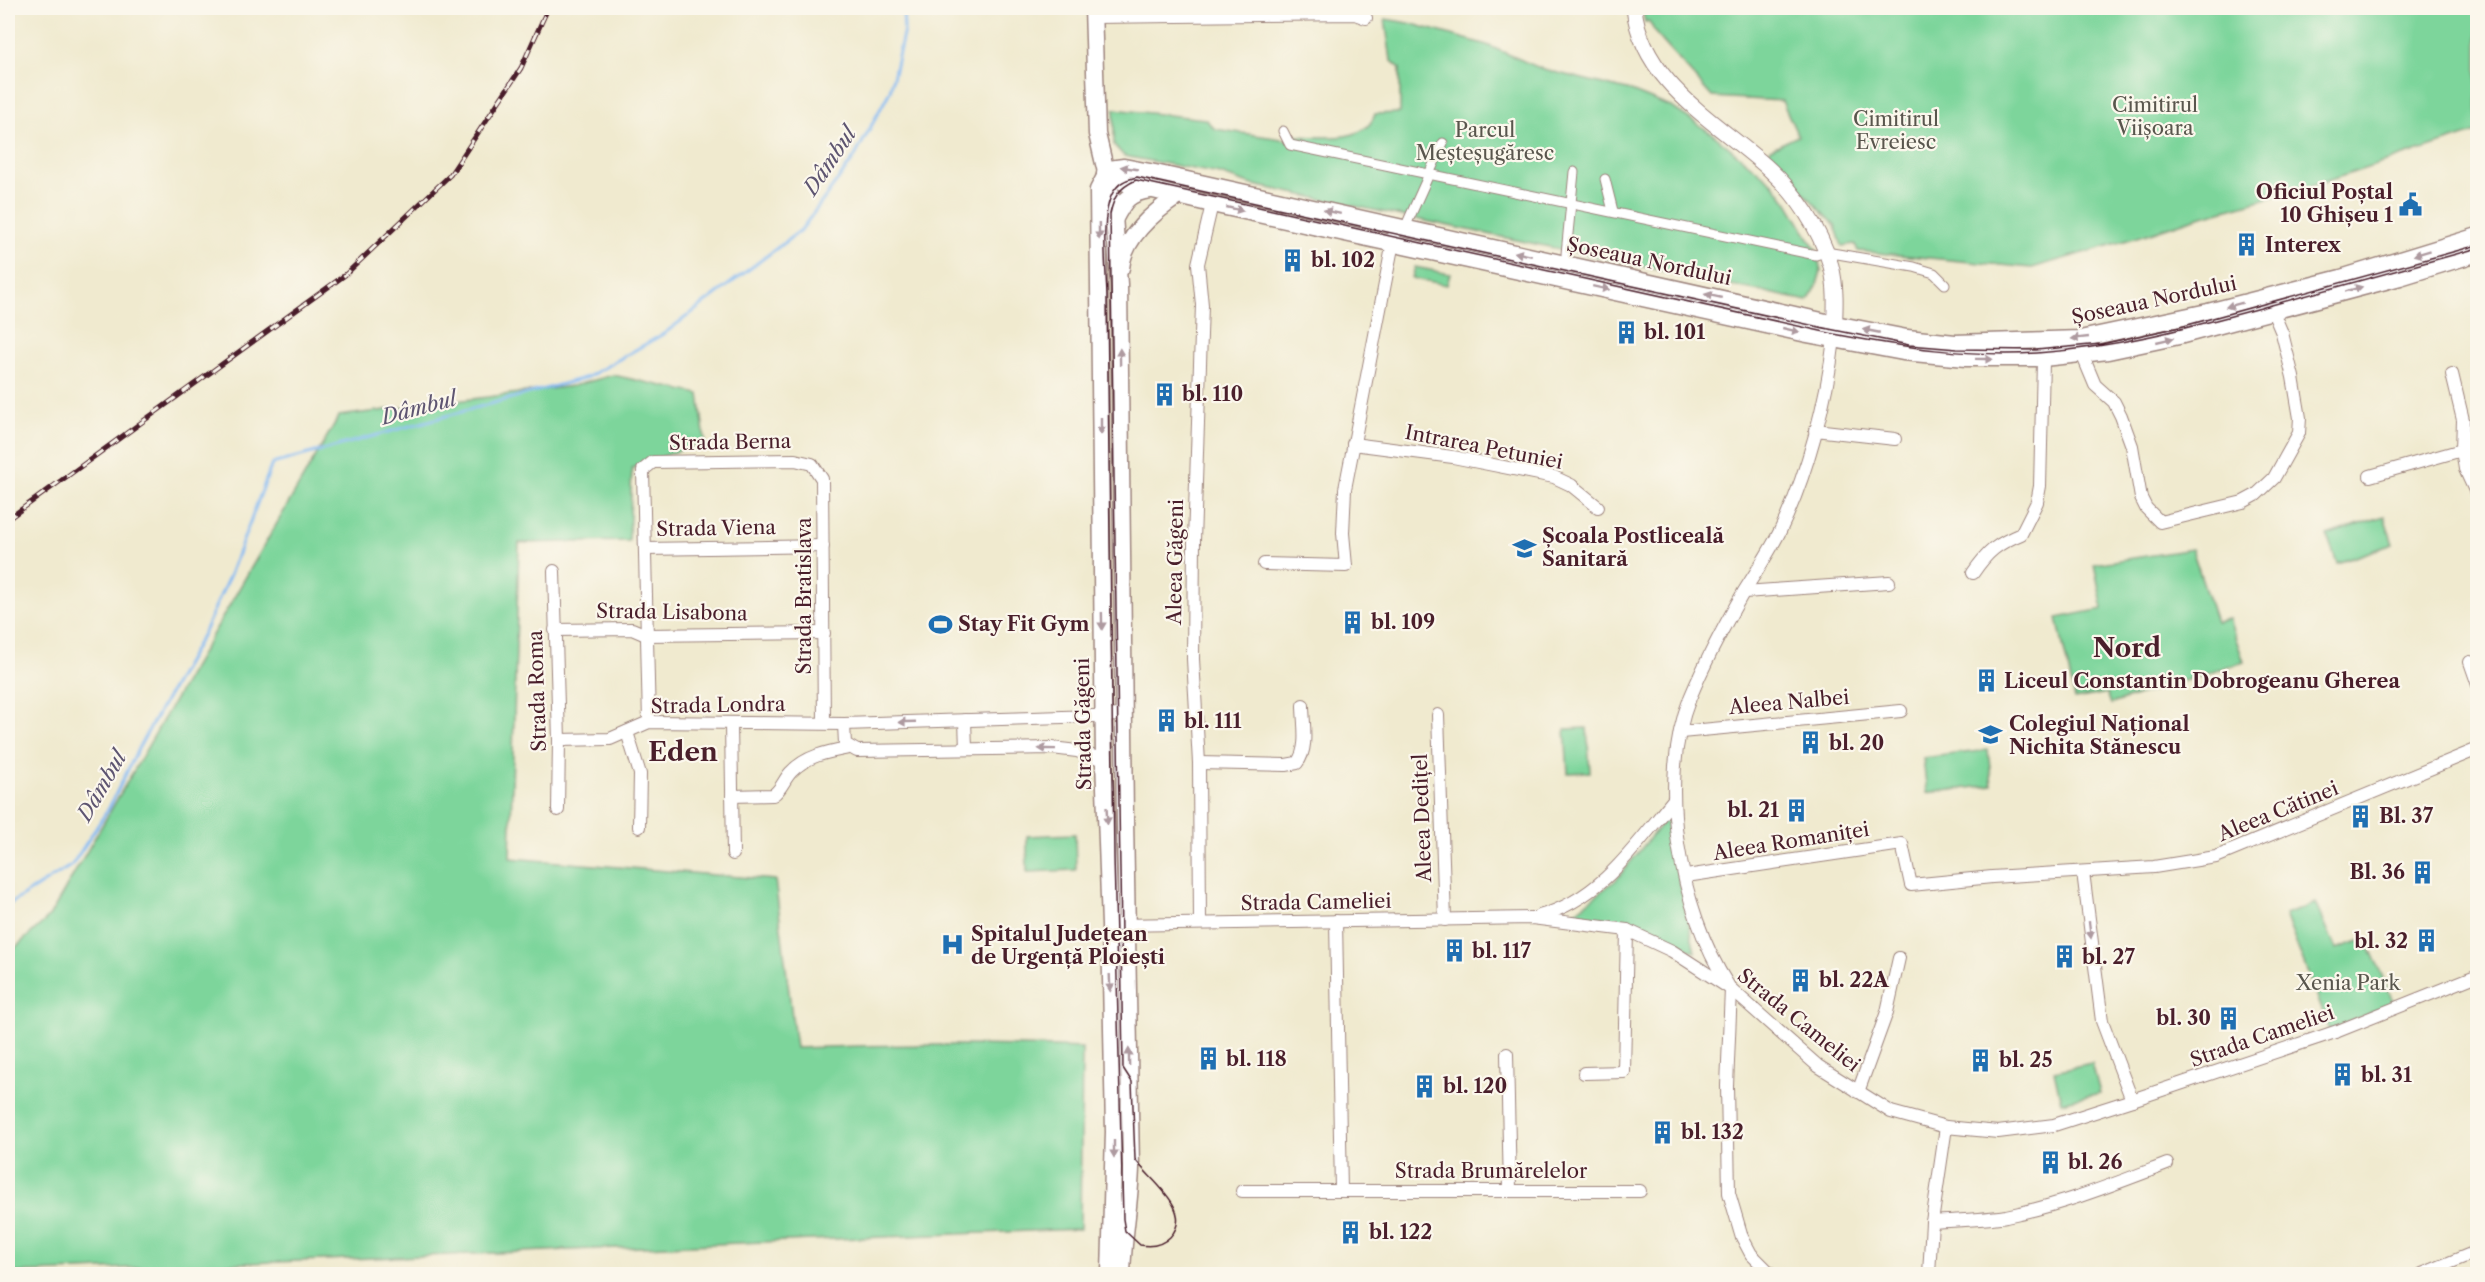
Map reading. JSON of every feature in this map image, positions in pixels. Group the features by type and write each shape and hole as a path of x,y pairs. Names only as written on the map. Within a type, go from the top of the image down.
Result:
{"main road":[{"name":"Strada Găgeni","path":"1094,12 1097,134 1113,202 1119,284 1124,715 1114,1132 1113,1211 1116,1268"},
{"name":"Șoseaua Nordului","path":"1835,332 1402,224 1124,167 1112,167 1105,174 1116,181 1394,244 1402,253 1452,263 1462,258 1835,332 2082,354 2138,346 2270,304 2341,278 2478,236"},
{"name":"Strada Găgeni","path":"1105,174 1098,190 1103,715 1104,760 1118,925"},
{"path":"1114,220 1126,200 1135,192 1151,189"},
{"path":"1119,284 1121,263 1133,238 1152,214 1178,196"},
{"name":"Șoseaua Nordului","path":"2042,350 2208,312 2270,304 2478,253"}],"street":[{"path":"1634,8 1638,30 1664,77 1681,95 1769,169 1796,199 1810,219 1826,252 1835,283 1835,332 1815,430 1804,470 1781,529 1761,567 1744,592 1690,700 1675,763 1674,798 1679,843 1686,876 1712,960 1731,989 1728,1086 1729,1193 1742,1237 1751,1254 1771,1275"},
{"path":"1094,12 1355,14 1366,18"},
{"path":"1283,131 1290,145 1816,255 1826,252 1914,267 1934,273 1945,284"},
{"path":"1264,564 1346,566 1343,533 1345,489 1394,244 1443,143"},
{"path":"1566,254 1574,172"},
{"path":"1605,179 1613,211"},
{"name":"Aleea Găgeni","path":"1200,923 1199,763 1194,659 1194,541 1202,305 1198,264 1212,204"},
{"path":"2082,354 2095,385 2114,402 2127,429 2141,498 2145,508 2160,522 2243,502 2256,495 2274,478 2299,433 2300,418 2293,377 2282,333 2270,304"},
{"path":"1973,573 1986,554 2001,542 2021,534 2037,502 2042,350"},
{"path":"2452,374 2463,420 2464,470 2478,497"},
{"path":"1815,430 1895,439"},
{"name":"Intrarea Petuniei","path":"1353,444 1453,457 1554,477 1571,485 1598,507"},
{"path":"2370,476 2462,450"},
{"name":"Strada Berna","path":"645,549 643,470 653,462 795,460 812,464 818,470"},
{"name":"Strada Bratislava","path":"818,470 822,479 824,723"},
{"name":"Strada Viena","path":"645,549 823,546"},
{"path":"645,549 649,722"},
{"name":"Strada Roma","path":"554,571 559,740 558,810"},
{"path":"1744,592 1889,582"},
{"name":"Strada Lisabona","path":"555,630 632,629 646,635 824,633"},
{"path":"2470,662 2478,685"},
{"path":"1199,763 1286,765 1297,763 1302,756 1304,745 1303,705"},
{"name":"Aleea Nalbei","path":"1681,732 1901,711"},
{"name":"Strada Londra","path":"559,740 610,739 649,722 844,724 1124,715"},
{"name":"Aleea Dedițel","path":"1438,715 1445,920"},
{"path":"965,720 966,748"},
{"path":"731,723 733,854"},
{"path":"844,724 845,744 848,748"},
{"path":"627,732 640,774 639,827"},
{"path":"732,796 773,795 792,771 811,758 820,753 848,748 857,751 1052,748 1077,751 1104,760"},
{"name":"Aleea Cătinei","path":"1911,885 1992,877 2154,867 2216,857 2478,748"},
{"path":"1532,918 1565,908 1605,880 1674,798"},
{"name":"Aleea Romaniței","path":"1686,876 1902,844 1911,885"},
{"path":"2083,872 2102,1021 2132,1100"},
{"name":"Strada Cameliei","path":"1118,925 1532,918 1627,930 1672,951 1731,989 1818,1066 1891,1112 1946,1128 1998,1132 2029,1130 2054,1125 2132,1100 2338,1031 2478,975"},
{"path":"1336,921 1341,1191"},
{"path":"1584,1073 1624,1072 1627,930"},
{"path":"1858,1092 1887,1012 1899,958"},
{"path":"1508,1054 1510,1190"},
{"path":"1929,1275 1932,1222 1946,1128"},
{"path":"1932,1222 2004,1216 2048,1206 2075,1199 2167,1164"},
{"name":"Strada Brumărelelor","path":"1242,1191 1640,1191"},
{"path":"2422,1275 2478,1251"}],"green space":[{"path":"2477,8 2477,132 2315,185 2192,219 2032,268 1858,251 1855,244 1842,246 1835,225 1767,155 1770,149 1798,136 1782,101 1712,97 1656,34 1649,21 1645,22 1642,9"},
{"name":"Parcul Meșteșugăresc","path":"1385,19 1409,23 1487,45 1542,69 1631,91 1673,108 1710,132 1773,183 1788,203 1816,250 1821,271 1816,288 1808,301 1249,184 1220,174 1124,156 1114,145 1114,109 1205,119 1215,129 1288,140 1291,136 1339,137 1362,131 1370,124 1375,114 1400,113 1400,68 1391,60"},
{"path":"1415,267 1450,274 1447,285 1412,278"},
{"path":"613,375 699,394 705,441 632,468 629,541 519,543 510,858 775,880 796,1048 939,1045 1082,1048 1080,1229 8,1273 8,954 49,917 339,416 573,386"},
{"path":"2384,516 2393,544 2337,563 2327,535"},
{"path":"2192,549 2216,622 2229,619 2244,662 2111,704 2107,693 2075,699 2057,618 2103,609 2094,564"},
{"path":"1587,728 1590,772 1568,773 1565,729"},
{"path":"1988,750 1992,785 1927,793 1923,758"},
{"path":"1666,818 1695,952 1630,924 1573,913 1616,880"},
{"path":"1075,834 1076,870 1027,872 1027,836"},
{"name":"Xenia Park","path":"2316,903 2336,949 2366,939 2394,1003 2330,1030 2285,915"},
{"path":"2092,1063 2100,1093 2061,1102 2054,1071"}],"waterway":[{"name":"Dâmbul","path":"8,905 72,865 109,808 138,749 204,632 231,572 272,464 588,377 665,333 801,230 854,158 890,91 904,30 903,8"}],"tram line":[{"path":"2478,245 2180,327 2101,344 2036,350 1957,349 1909,345 1824,328 1137,177 1120,184 1110,198 1105,225 1105,241 1114,857 1125,1231 1140,1245 1156,1245 1170,1237 1176,1227 1177,1216 1167,1195 1135,1159 1132,1082 1123,1068 1110,214 1113,202 1125,186 1136,180 1834,334 1910,347 1986,354 2066,350 2153,336 2478,248"}],"railway":[{"path":"8,519 345,275 450,175 521,68 548,8"}],"place":[{"name":"Oficiul Poștal 10 Ghișeu 1","path":"2411,204"},
{"name":"Interex","path":"2247,245"},
{"name":"bl. 102","path":"1293,260"},
{"name":"bl. 101","path":"1626,332"},
{"name":"bl. 110","path":"1164,394"},
{"name":"Școala Postliceală Sanitară","path":"1524,548"},
{"name":"bl. 109","path":"1353,622"},
{"name":"Stay Fit Gym","path":"940,624"},
{"name":"Liceul Constantin Dobrogeanu Gherea","path":"1986,681"},
{"name":"bl. 111","path":"1166,721"},
{"name":"Colegiul Național Nichita Stănescu","path":"1991,735"},
{"name":"bl. 20","path":"1811,743"},
{"name":"bl. 21","path":"1797,810"},
{"name":"Bl. 37","path":"2361,816"},
{"name":"Bl. 36","path":"2423,872"},
{"name":"bl. 32","path":"2426,941"},
{"name":"Spitalul Județean de Urgență Ploiești","path":"953,945"},
{"name":"bl. 117","path":"1454,951"},
{"name":"bl. 27","path":"2064,957"},
{"name":"bl. 22A","path":"1801,980"},
{"name":"bl. 30","path":"2229,1018"},
{"name":"bl. 118","path":"1208,1059"},
{"name":"bl. 25","path":"1981,1060"},
{"name":"bl. 31","path":"2343,1075"},
{"name":"bl. 120","path":"1425,1086"},
{"name":"bl. 132","path":"1663,1132"},
{"name":"bl. 26","path":"2050,1162"},
{"name":"bl. 122","path":"1351,1232"}],"district":[{"name":"Nord","path":"2127,648"},
{"name":"Eden","path":"683,752"}],"park label":[{"name":"Cimitirul Viișoara","path":"2155,116"},
{"name":"Cimitirul Evreiesc","path":"1896,130"}]}
